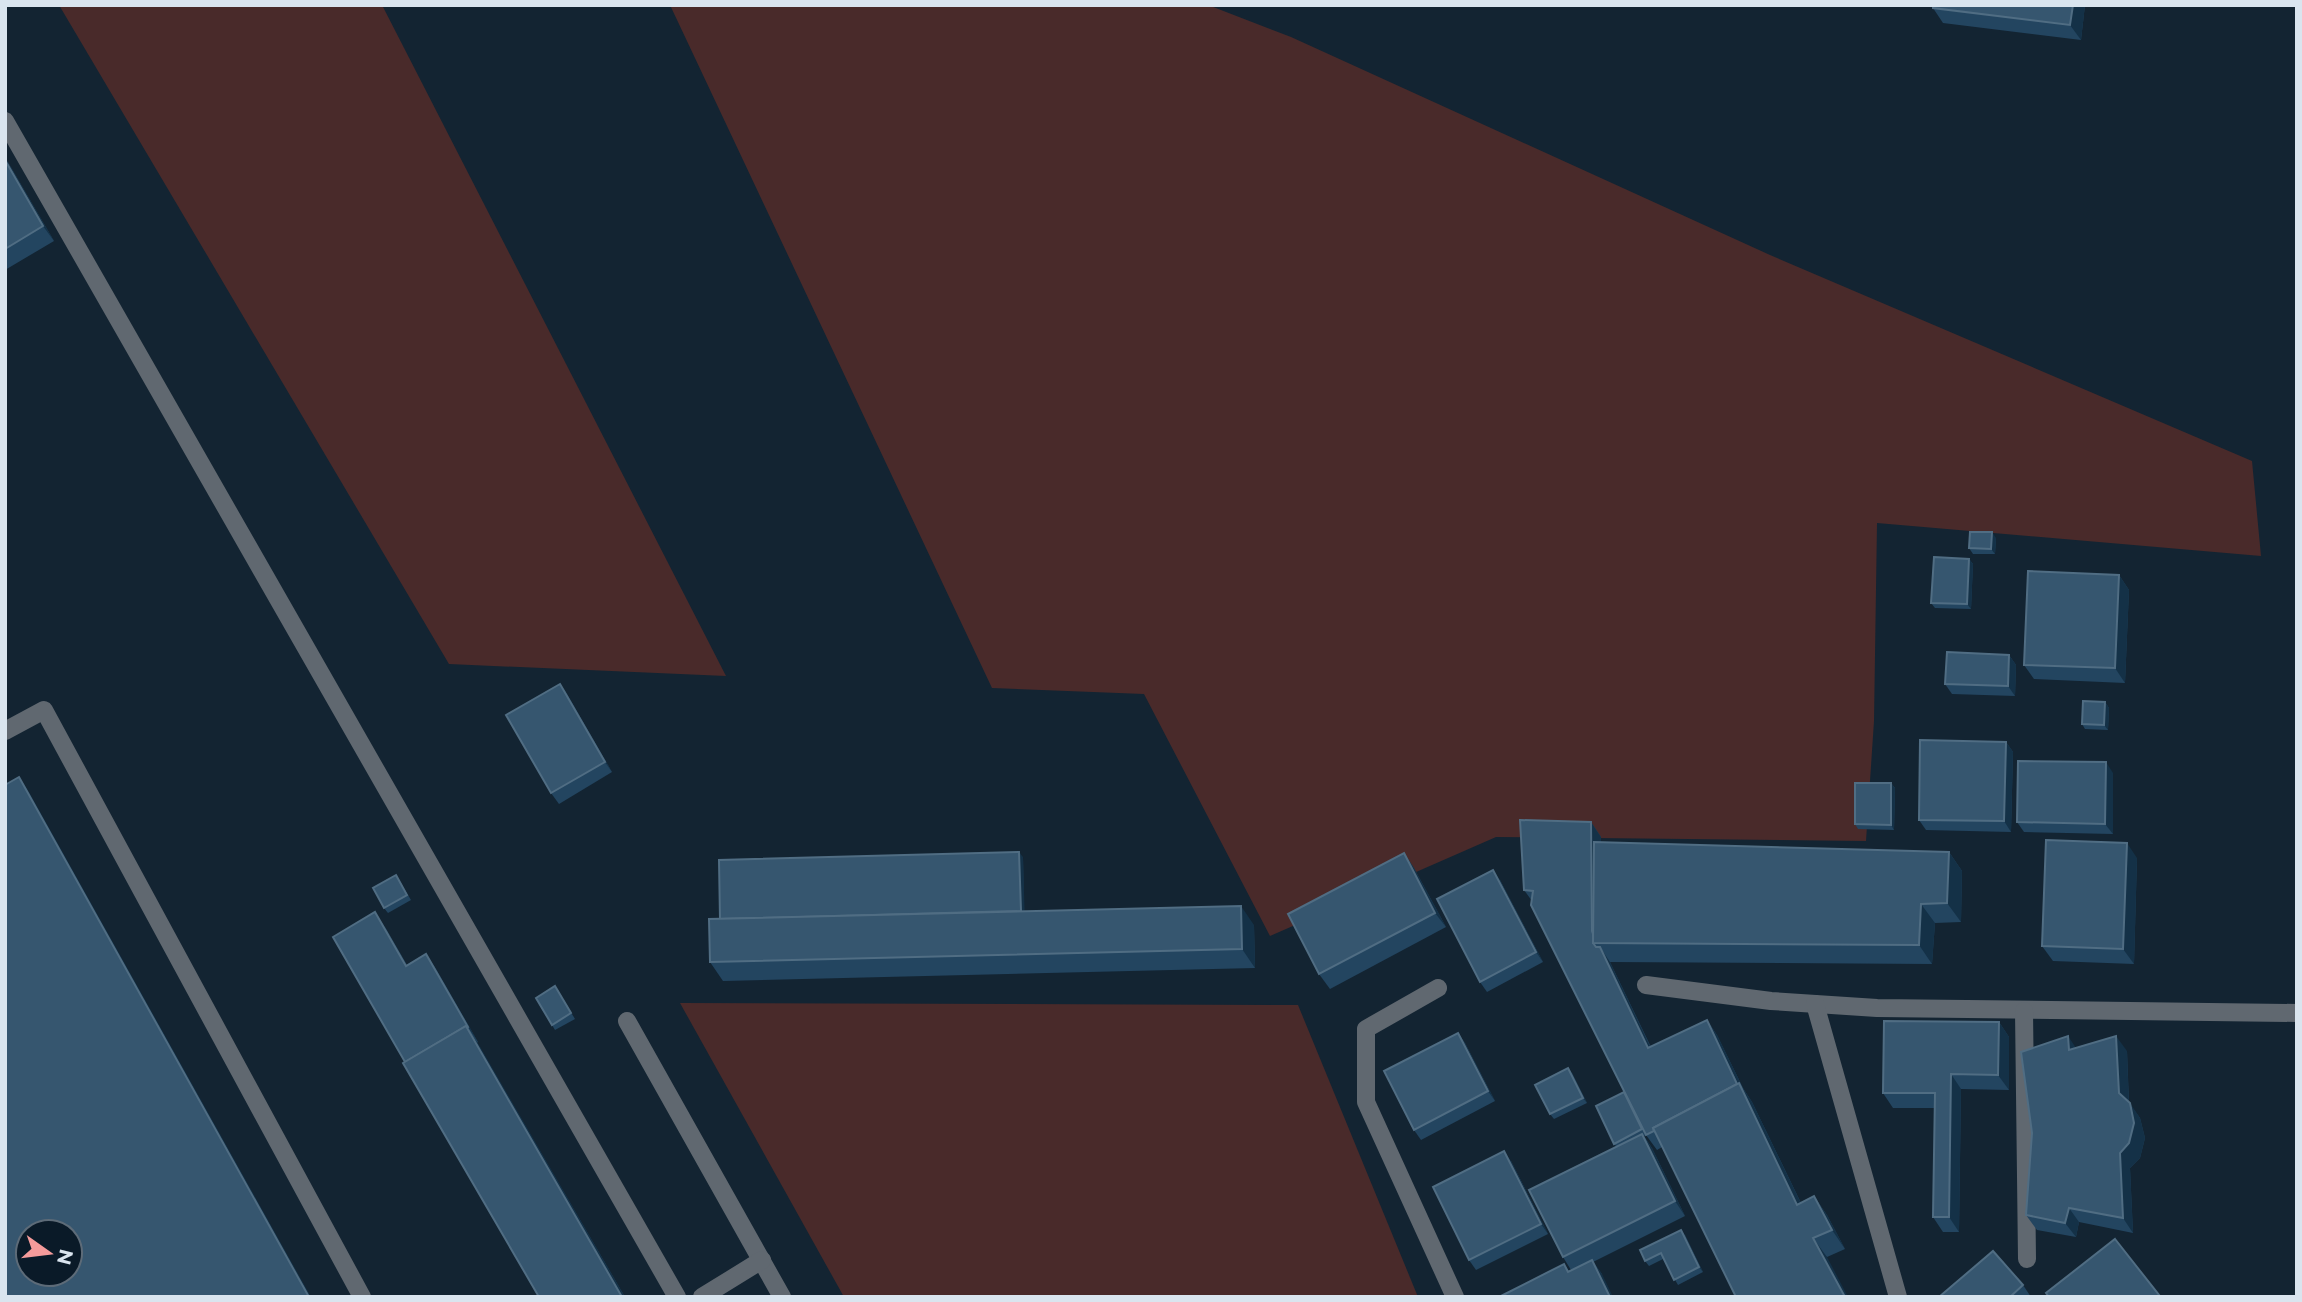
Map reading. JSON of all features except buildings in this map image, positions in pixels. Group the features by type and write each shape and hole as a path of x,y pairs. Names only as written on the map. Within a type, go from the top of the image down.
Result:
{"street":[{"path":"5,121 677,1297"},
{"path":"5,731 44,710 362,1297"},
{"path":"1646,985 1771,1001 1877,1008 2297,1013"},
{"path":"1438,988 1367,1029 1366,1102 1455,1297"},
{"path":"1815,1004 1898,1297"},
{"path":"2024,1011 2027,1259"},
{"path":"627,1021 782,1297"},
{"path":"702,1297 762,1260"}],"shaded area":[{"path":"59,5 382,5 726,676 449,664"},
{"path":"670,5 1208,5 1291,37 1770,255 2252,461 2261,556 1877,523 1874,721 1866,841 1496,837 1270,936 1144,694 992,688"},
{"path":"680,1003 1298,1005 1418,1297 844,1297"}]}
